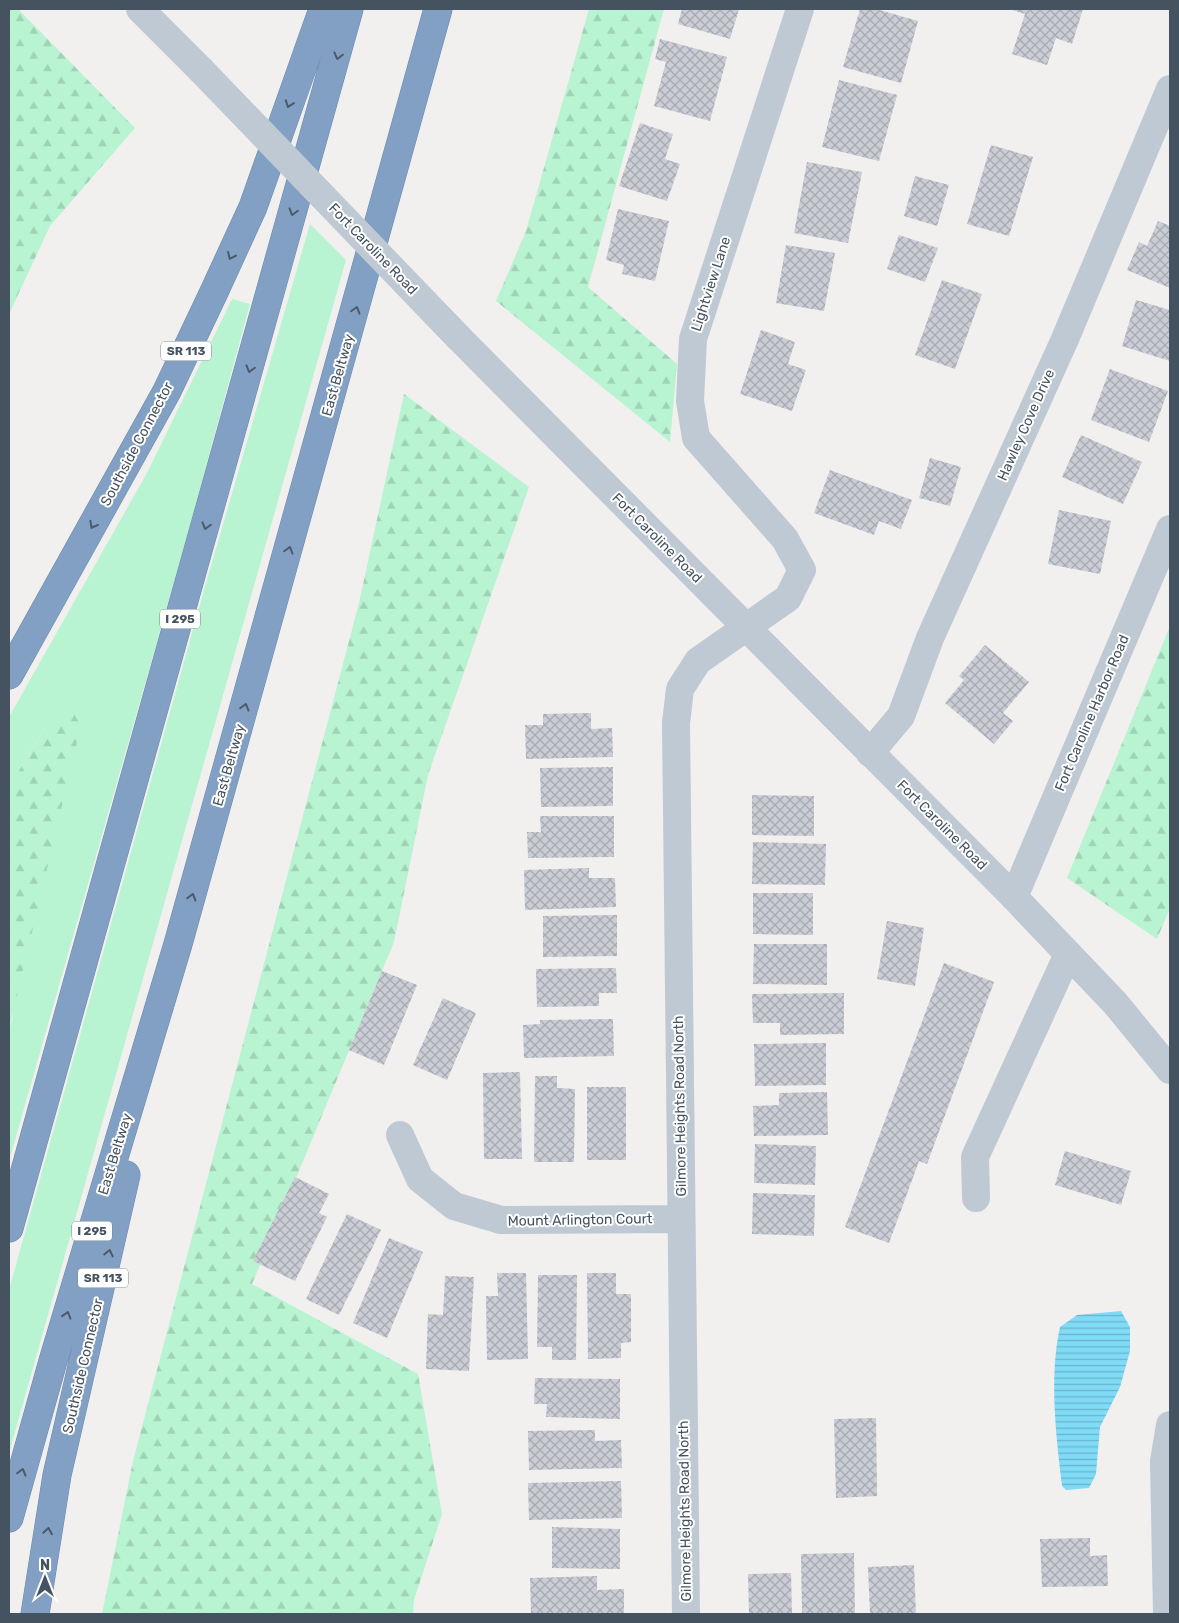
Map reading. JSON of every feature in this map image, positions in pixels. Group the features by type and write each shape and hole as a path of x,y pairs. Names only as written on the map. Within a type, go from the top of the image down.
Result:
{"highway":[{"name":"Southside Connector","path":"9,675 167,391 214,292 253,207 323,9"},
{"name":"I 295","path":"9,1228 349,9"},
{"name":"East Beltway","path":"9,1518 56,1351 178,944 438,9"},
{"name":"Southside Connector","path":"35,1614 57,1475 178,944"}],"street":[{"name":"Fort Caroline Road","path":"140,9 745,628 1014,897 1115,1004 1170,1070"},
{"name":"Lightview Lane","path":"745,628 788,598 802,570 785,539 696,438 690,401 693,340 800,9"},
{"name":"Hawley Cove Drive","path":"870,753 902,716 930,638 1065,339 1170,89"},
{"name":"Fort Caroline Harbor Road","path":"1014,897 1170,529"},
{"name":"Gilmore Heights Road North","path":"686,1614 676,723 680,689 698,661 745,628"},
{"path":"976,1198 975,1157 1068,954"},
{"name":"Mount Arlington Court","path":"400,1135 420,1179 454,1206 501,1220 681,1219"},
{"path":"1166,1614 1164,1461 1170,1425"}],"green space":[{"path":"9,9 18,9 135,128 50,226 9,314"},
{"path":"589,9 664,9 588,287 677,364 670,442 496,301 526,231"},
{"path":"310,224 346,260 9,1453 9,1290 204,590"},
{"path":"232,299 250,304 185,544 9,1161 9,1029 12,1021 45,728 9,787 9,717 147,473"},
{"path":"404,394 529,487 428,775 394,942 252,1284 418,1374 442,1514 414,1600 413,1614 102,1614 133,1461 359,603"},
{"path":"1170,626 1170,908 1157,939 1067,878"},
{"path":"73,712 81,726 9,1029 9,787 45,728"}],"water":[{"path":"1121,1311 1130,1327 1130,1351 1120,1387 1100,1427 1096,1474 1089,1488 1066,1490 1062,1486 1054,1386 1060,1327 1077,1315"}],"building":[{"path":"682,9 739,9 730,39 678,24"},
{"path":"860,9 876,9 918,21 901,83 843,67"},
{"path":"1009,9 1083,9 1072,44 1056,38 1047,65 1012,54 1025,14"},
{"path":"660,39 727,57 710,121 654,106 666,62 655,59"},
{"path":"839,80 897,95 879,161 822,147"},
{"path":"640,123 673,134 665,159 680,164 667,201 619,186"},
{"path":"991,145 1033,157 1009,236 967,224"},
{"path":"807,162 862,172 848,243 794,233"},
{"path":"915,176 949,185 937,226 904,216"},
{"path":"618,209 669,221 655,281 622,274 624,265 606,260"},
{"path":"1158,221 1170,226 1170,288 1127,270 1139,242 1147,246"},
{"path":"899,235 938,248 925,282 887,269"},
{"path":"786,245 835,253 824,311 776,303"},
{"path":"942,280 982,294 955,369 915,355"},
{"path":"1136,300 1170,310 1170,361 1122,346"},
{"path":"761,330 795,342 788,364 806,370 792,411 740,394"},
{"path":"1110,369 1168,391 1149,442 1091,420"},
{"path":"1081,435 1142,462 1123,504 1062,477"},
{"path":"930,458 961,467 950,506 919,498"},
{"path":"830,470 912,500 901,529 879,521 874,535 814,513"},
{"path":"1059,510 1111,521 1100,574 1048,564"},
{"path":"985,645 1029,682 1003,713 1013,721 994,744 945,703 964,680 959,676"},
{"path":"591,713 591,729 612,728 613,757 526,759 525,725 543,725 543,714"},
{"path":"613,767 613,806 541,807 540,768"},
{"path":"752,795 814,796 814,836 752,835"},
{"path":"540,816 614,816 614,857 528,858 527,832 541,832"},
{"path":"753,842 826,844 825,885 752,884"},
{"path":"589,868 589,878 615,878 616,907 525,910 524,870"},
{"path":"753,893 813,893 813,935 753,934"},
{"path":"617,915 617,956 543,957 543,916"},
{"path":"887,921 924,928 915,986 877,979"},
{"path":"754,944 827,944 827,985 753,984"},
{"path":"944,963 994,982 927,1164 919,1161 889,1243 845,1227"},
{"path":"616,968 617,993 599,993 599,1006 537,1007 536,969"},
{"path":"382,971 417,985 384,1065 349,1050"},
{"path":"844,993 844,1034 780,1035 780,1023 753,1023 752,994"},
{"path":"443,998 476,1013 447,1080 413,1065"},
{"path":"613,1019 614,1056 524,1058 523,1025 540,1024 540,1020"},
{"path":"826,1043 826,1085 755,1086 754,1044"},
{"path":"520,1072 522,1159 484,1159 483,1073"},
{"path":"535,1076 557,1076 557,1088 575,1089 574,1162 534,1162"},
{"path":"587,1087 626,1087 626,1160 587,1160"},
{"path":"827,1092 828,1135 754,1136 753,1106 779,1105 779,1093"},
{"path":"755,1144 816,1146 815,1185 754,1183"},
{"path":"1065,1151 1131,1171 1121,1205 1055,1185"},
{"path":"295,1177 329,1194 319,1213 327,1217 295,1281 253,1261"},
{"path":"753,1193 815,1195 814,1236 752,1234"},
{"path":"347,1214 381,1230 339,1315 306,1299"},
{"path":"389,1238 423,1252 387,1338 353,1323"},
{"path":"497,1273 526,1273 528,1359 487,1360 486,1296 498,1296"},
{"path":"587,1273 616,1273 616,1294 631,1294 631,1342 621,1343 621,1358 588,1359"},
{"path":"538,1275 577,1275 576,1360 552,1360 552,1347 537,1347"},
{"path":"445,1276 474,1277 469,1371 426,1369 428,1314 443,1315"},
{"path":"535,1378 620,1379 620,1419 546,1417 547,1404 534,1404"},
{"path":"876,1418 877,1496 836,1498 834,1419"},
{"path":"595,1430 595,1441 621,1440 622,1468 529,1470 528,1431"},
{"path":"621,1481 622,1518 529,1520 528,1483"},
{"path":"552,1527 620,1529 620,1569 552,1568"},
{"path":"1090,1538 1090,1556 1107,1555 1108,1586 1042,1587 1040,1539"},
{"path":"854,1553 855,1614 802,1614 801,1554"},
{"path":"914,1565 916,1614 870,1614 868,1567"},
{"path":"791,1573 792,1614 749,1614 748,1574"},
{"path":"597,1576 597,1590 624,1589 624,1614 531,1614 530,1578"}]}
